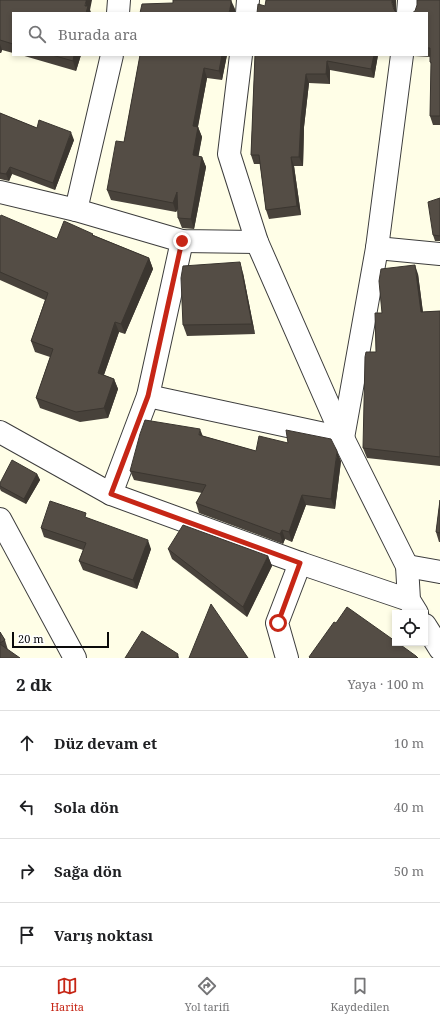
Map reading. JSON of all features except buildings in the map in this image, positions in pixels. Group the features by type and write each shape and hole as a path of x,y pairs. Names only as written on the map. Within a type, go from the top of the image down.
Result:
{"street":[{"path":"118,12 119,0"},
{"path":"246,12 248,0"},
{"path":"408,12 409,0"},
{"path":"76,210 112,56"},
{"path":"0,432 111,494 413,606 407,566 343,438 257,242 229,154 242,56"},
{"path":"343,438 377,248 402,56"},
{"path":"0,192 76,210 182,241 257,242"},
{"path":"111,494 148,396 182,241"},
{"path":"377,248 440,254"},
{"path":"148,396 343,438"},
{"path":"0,519 75,658"},
{"path":"287,658 278,623 300,563"},
{"path":"407,566 440,572"},
{"path":"428,630 440,649"}],"route":[{"path":"182,241 148,396 111,494 300,563 278,623"}]}
